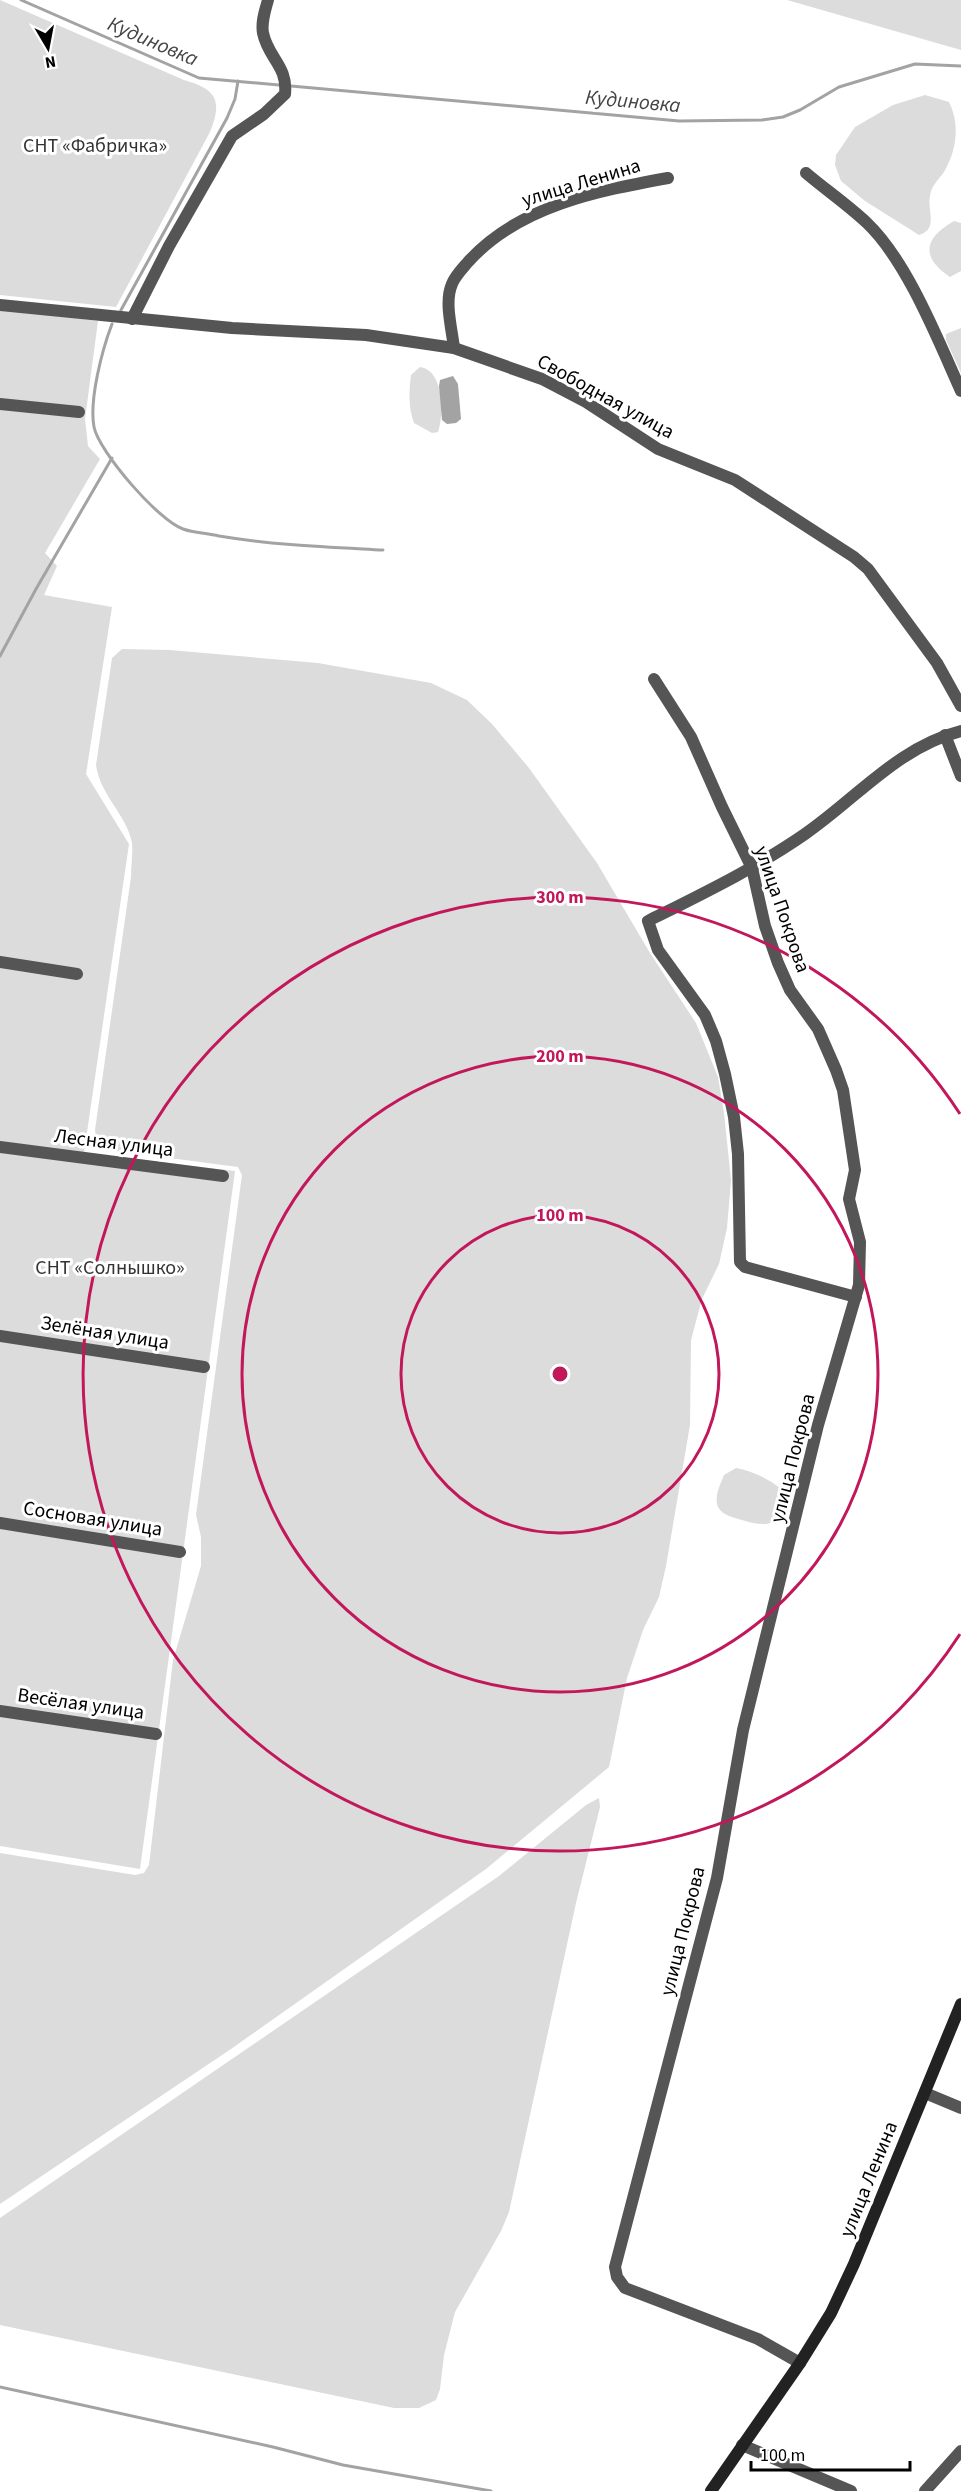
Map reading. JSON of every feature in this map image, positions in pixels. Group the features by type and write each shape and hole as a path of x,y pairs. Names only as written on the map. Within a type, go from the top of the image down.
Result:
{"main road":[{"name":"улица Ленина","path":"711,2491 801,2363 831,2313 854,2264 961,2004"}],"street":[{"path":"132,319 169,246 232,136 264,114 285,94 285,75 268,48 263,33 262,24 268,0"},
{"path":"806,173 868,224 890,251 924,310 961,391"},
{"name":"улица Ленина","path":"454,348 449,298 452,284 478,250 527,217 618,188 668,178"},
{"name":"Свободная улица","path":"0,304 232,328 366,334 454,348 551,383 586,402 658,449 735,480 854,557 868,569 937,663 961,706"},
{"path":"0,404 79,412"},
{"name":"улица Покрова","path":"654,679 691,737 752,868 765,926 778,963 790,990 818,1029 843,1090 855,1170 849,1199 860,1242 859,1285 818,1425 743,1730 717,1878 615,2267 617,2277 625,2288 758,2339 801,2363"},
{"path":"856,1297 745,1267 740,1262 737,1145 725,1074 716,1041 705,1015 658,950 648,921 752,868 807,832 904,755 945,735 961,731"},
{"path":"945,735 961,776"},
{"path":"0,962 77,974"},
{"name":"Лесная улица","path":"0,1147 223,1176"},
{"name":"Зелёная улица","path":"0,1336 204,1367"},
{"name":"Сосновая улица","path":"0,1523 180,1552"},
{"name":"Весёлая улица","path":"0,1711 156,1734"},
{"path":"925,2092 961,2108"},
{"path":"742,2445 851,2491"},
{"path":"925,2491 961,2451"}],"green space":[{"name":"СНТ «Фабричка»","path":"0,0 203,87 214,97 216,112 210,132 116,307 0,295"},
{"path":"787,0 961,0 961,50"},
{"path":"925,95 949,102 956,128 952,155 931,192 929,228 919,235 865,201 841,181 835,165 836,155 855,127 893,105"},
{"path":"954,221 961,223 961,271 950,277 934,262 930,255 930,248 936,234"},
{"name":"СНТ «Солнышко»","path":"0,309 98,321 85,419 88,446 100,459 45,553 57,566 44,595 112,607 86,774 129,844 84,1153 235,1171 140,1869 0,1846"},
{"path":"961,328 961,373 946,340 946,334"},
{"path":"420,367 428,370 438,384 441,415 438,432 432,433 414,423 412,417 411,375"},
{"path":"122,649 170,650 318,663 431,683 467,700 492,724 529,768 597,863 650,953 696,1023 718,1077 731,1180 727,1228 719,1264 702,1299 691,1340 690,1425 666,1566 659,1597 643,1630 627,1678 609,1767 486,1869 231,2049 0,2204 0,1853 135,1875 144,1873 149,1865 173,1660 201,1566 201,1537 196,1515 242,1175 238,1167 109,1150 97,1145 95,1130 131,877 132,843 129,833 98,776 96,765 112,658"},
{"path":"736,1468 761,1476 782,1490 783,1510 780,1517 769,1523 752,1523 728,1516 720,1510 717,1499 724,1475"},
{"path":"599,1798 600,1807 576,1903 509,2212 501,2231 455,2312 436,2400 419,2408 394,2408 0,2325 0,2218 499,1876 586,1805"}],"shaded area":[{"path":"453,376 458,384 461,419 456,423 447,424 442,420 439,386 440,380"}],"waterway":[{"name":"Кудиновка","path":"21,0 199,78 279,85"},
{"name":"Кудиновка","path":"291,86 679,121 762,120 783,117 800,110 839,87 915,64 961,66"},
{"path":"121,310 227,118 235,99 238,81"},
{"path":"112,324 104,347 95,389 94,427 98,438 118,468 160,513 183,529 219,536 280,544 383,550"},
{"path":"0,656 112,458"},
{"path":"0,2387 273,2447 343,2465 491,2491"}]}
